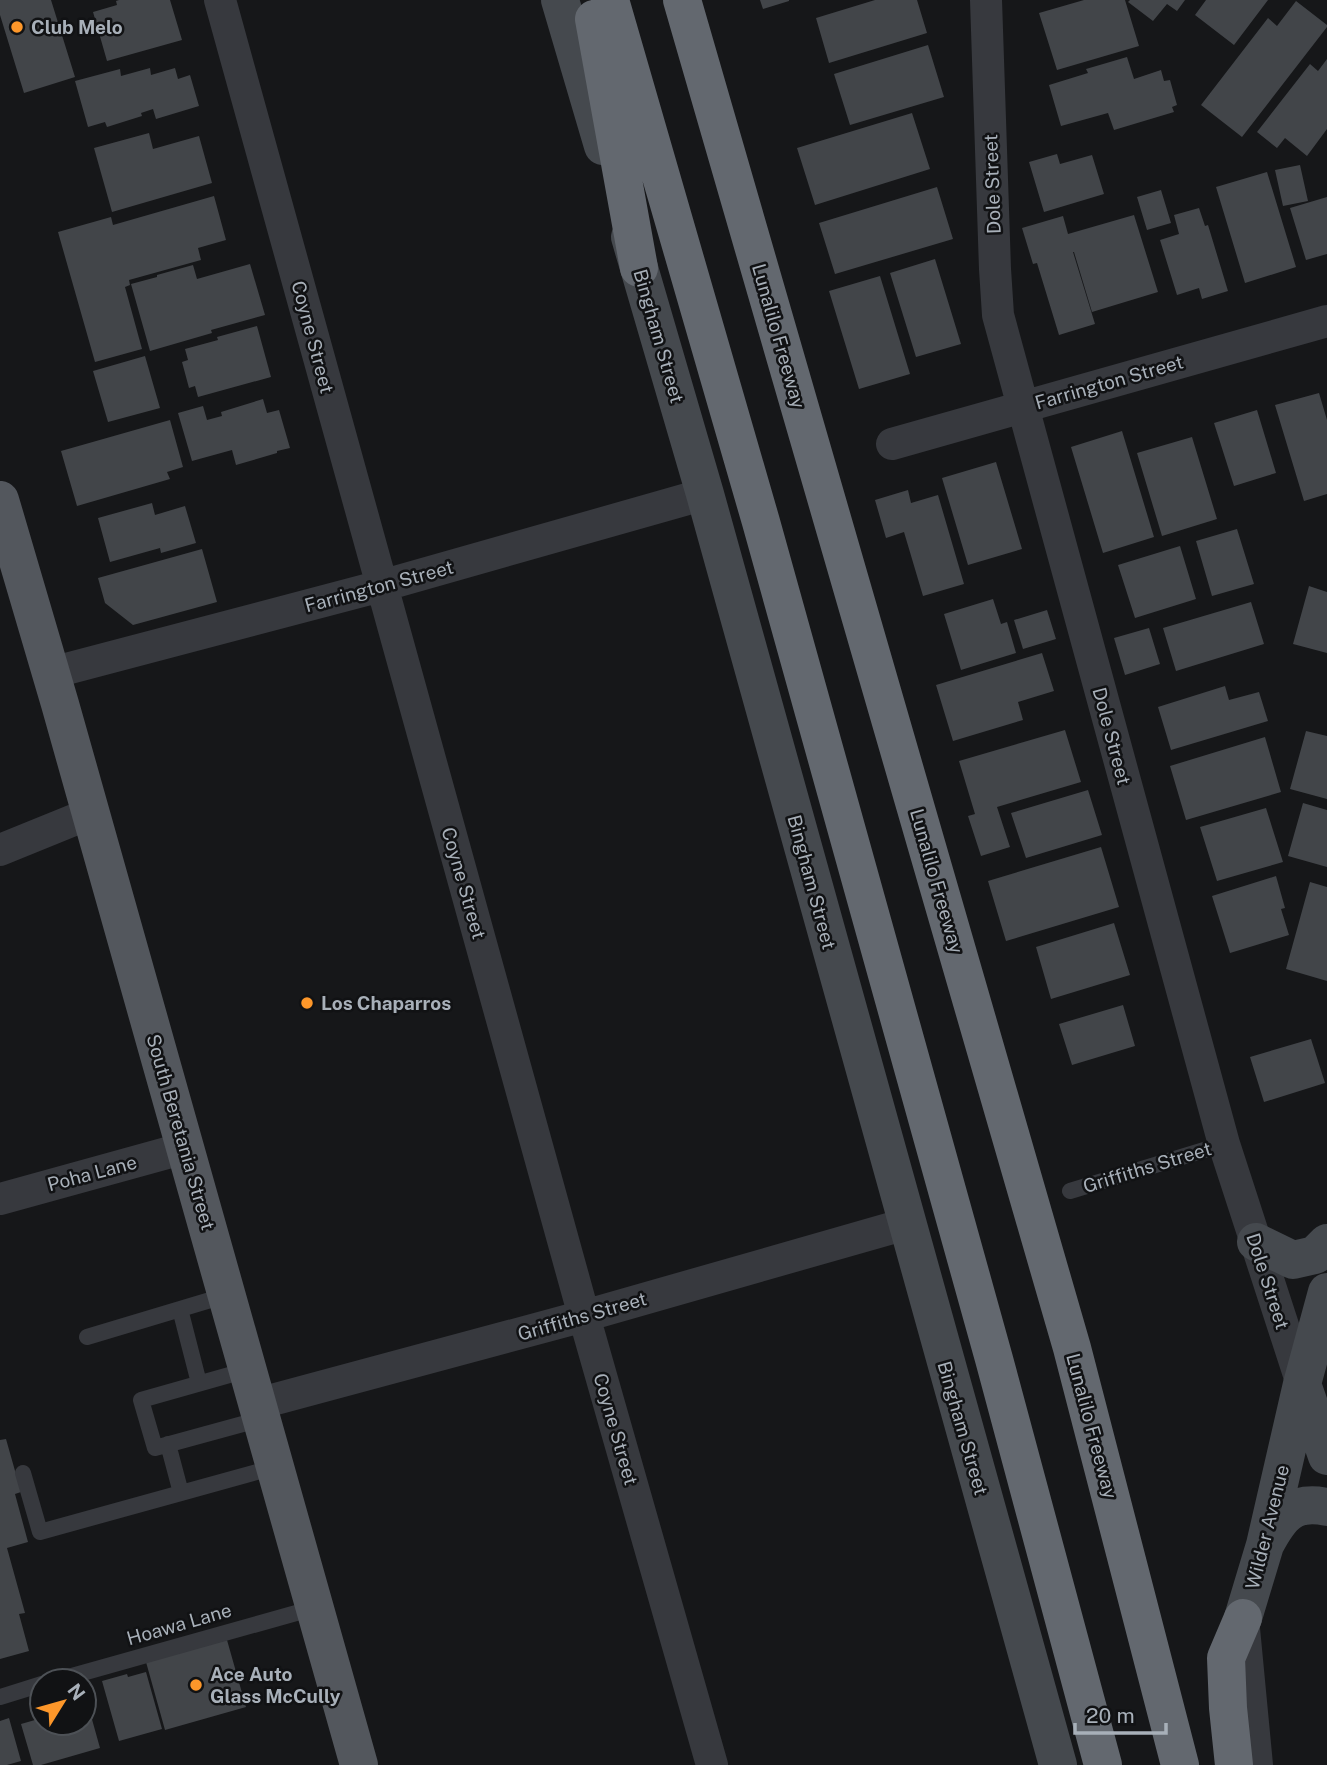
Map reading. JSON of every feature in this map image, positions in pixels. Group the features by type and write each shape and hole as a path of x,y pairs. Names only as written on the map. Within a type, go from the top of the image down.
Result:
{"highway":[{"path":"590,0 639,268"},
{"path":"610,0 761,522 998,1372 1104,1765"},
{"name":"Lunalilo Freeway","path":"682,0 1072,1348 1180,1765"},
{"path":"1234,1765 1226,1658 1243,1618"}],"main road":[{"name":"South Beretania Street","path":"0,500 359,1765"}],"street":[{"name":"Coyne Street","path":"220,0 584,1316 712,1765"},
{"name":"Bingham Street","path":"560,0 705,494 1058,1765"},
{"name":"Dole Street","path":"986,0 998,315 1224,1144 1301,1384 1327,1456"},
{"name":"Farrington Street","path":"892,444 1327,321"},
{"name":"Farrington Street","path":"51,673 382,586 705,494"},
{"path":"0,850 91,813"},
{"name":"Poha Lane","path":"0,1199 185,1148"},
{"name":"Griffiths Street","path":"255,1398 584,1316 906,1224"},
{"path":"1256,1242 1293,1260 1315,1255 1327,1242"},
{"name":"Wilder Avenue","path":"1257,1765 1243,1618 1265,1545 1301,1384 1327,1292"},
{"path":"1265,1545 1275,1525 1289,1510 1312,1504 1327,1507"}],"lane":[{"name":"Griffiths Street","path":"1070,1191 1224,1144"},
{"path":"87,1337 227,1295"},
{"path":"180,1309 199,1383"},
{"path":"199,1383 255,1398 168,1444 155,1448 141,1400 199,1383"},
{"path":"168,1444 181,1493"},
{"path":"23,1473 40,1532 275,1467"},
{"name":"Hoawa Lane","path":"98,1669 315,1608"},
{"path":"0,1697 28,1688"}],"building":[{"path":"0,0 51,0 75,77 24,93 0,15"},
{"path":"170,0 182,40 107,61 93,12 117,5 116,1"},
{"path":"760,0 789,0 789,1 763,9"},
{"path":"875,0 917,0 927,33 829,63 816,18"},
{"path":"1084,0 1125,0 1139,46 1057,70 1039,13"},
{"path":"1185,0 1177,11 1167,4 1153,21 1128,2"},
{"path":"1206,0 1268,0 1234,45 1195,15"},
{"path":"1296,1 1327,27 1242,137 1201,105 1268,18 1277,26"},
{"path":"928,45 944,97 850,125 834,74"},
{"path":"1127,57 1134,79 1161,70 1164,81 1170,80 1177,105 1172,107 1174,112 1114,130 1108,113 1061,126 1049,85 1088,73 1086,69"},
{"path":"1327,59 1327,129 1307,156 1285,138 1277,148 1257,132 1310,64 1318,71"},
{"path":"150,68 151,75 175,68 178,79 190,75 199,106 156,119 153,109 141,113 142,116 107,127 105,122 88,127 75,81 120,69 121,76"},
{"path":"912,113 930,169 815,205 797,148"},
{"path":"149,133 153,149 199,136 212,183 112,212 94,148"},
{"path":"1057,154 1060,164 1092,155 1104,194 1044,212 1029,162"},
{"path":"1300,165 1308,201 1283,206 1275,170"},
{"path":"1267,172 1296,267 1245,283 1216,187"},
{"path":"937,187 953,239 835,274 819,223"},
{"path":"1161,190 1171,223 1147,230 1137,197"},
{"path":"214,196 226,240 198,248 201,260 129,280 130,285 125,287 142,349 95,362 58,232 111,217 113,225"},
{"path":"1327,197 1327,254 1306,260 1290,208"},
{"path":"1199,208 1205,226 1208,225 1228,291 1202,299 1199,288 1177,295 1160,240 1179,234 1174,215"},
{"path":"1134,215 1158,292 1092,312 1073,252 1095,324 1059,335 1037,263 1033,264 1022,228 1063,216 1068,234"},
{"path":"935,259 961,344 916,357 890,273"},
{"path":"250,264 265,315 150,351 131,284 193,265 197,279"},
{"path":"880,276 910,374 859,389 829,291"},
{"path":"257,326 271,377 198,397 195,386 189,388 182,362 188,360 185,349"},
{"path":"145,356 160,408 108,422 93,371"},
{"path":"1319,393 1327,420 1327,494 1304,501 1275,405"},
{"path":"263,399 267,413 279,410 290,448 236,465 232,450 192,461 178,413 203,406 207,420 222,416 221,412"},
{"path":"1257,410 1276,473 1234,486 1214,423"},
{"path":"170,420 183,467 167,472 170,479 77,506 61,451"},
{"path":"1122,431 1154,537 1103,553 1071,447"},
{"path":"1192,437 1217,519 1162,536 1137,453"},
{"path":"996,462 1022,549 968,565 942,478"},
{"path":"908,490 911,503 938,495 964,584 923,596 904,532 886,538 875,500"},
{"path":"152,503 155,515 185,506 196,543 161,553 160,548 110,562 98,518"},
{"path":"1237,529 1254,584 1212,596 1196,541"},
{"path":"1180,546 1196,599 1135,618 1118,565"},
{"path":"202,549 217,602 133,625 105,603 98,578"},
{"path":"1309,586 1327,592 1327,653 1293,644"},
{"path":"993,599 1001,624 1007,622 1016,653 961,670 944,614"},
{"path":"1251,602 1264,644 1176,671 1163,628"},
{"path":"1047,610 1056,639 1023,649 1014,620"},
{"path":"1149,628 1160,664 1125,675 1114,638"},
{"path":"1042,653 1054,691 1018,702 1023,720 953,741 936,685"},
{"path":"1225,686 1229,700 1259,692 1268,721 1171,750 1158,707"},
{"path":"1065,730 1081,782 997,807 1010,847 981,856 968,816 975,814 959,761"},
{"path":"1306,731 1327,736 1327,799 1290,789"},
{"path":"1265,737 1281,792 1186,820 1170,766"},
{"path":"1088,790 1102,835 1026,858 1011,813"},
{"path":"1303,803 1327,810 1327,867 1288,856"},
{"path":"1266,808 1283,862 1217,881 1200,827"},
{"path":"1101,847 1119,907 1006,941 988,881"},
{"path":"1276,876 1285,908 1281,909 1289,935 1230,953 1212,896"},
{"path":"1310,882 1327,887 1327,981 1286,969"},
{"path":"1114,923 1130,975 1051,999 1036,947"},
{"path":"1123,1005 1135,1046 1072,1065 1059,1024"},
{"path":"1311,1039 1325,1083 1264,1102 1250,1057"},
{"path":"6,1439 21,1492 15,1494 28,1542 7,1548 25,1613 19,1614 29,1651 0,1659 0,1440"},
{"name":"Ace Auto Glass McCully","path":"227,1640 246,1707 165,1730 146,1662"},
{"path":"146,1672 162,1729 119,1741 102,1681"},
{"path":"9,1718 21,1761 0,1765 0,1721"},
{"path":"28,1722 28,1737 97,1737 100,1748 33,1765 21,1724"}],"place":[{"name":"Club Melo","path":"17,27"},
{"name":"Los Chaparros","path":"307,1003"},
{"name":"Ace Auto Glass McCully","path":"196,1685"}]}
